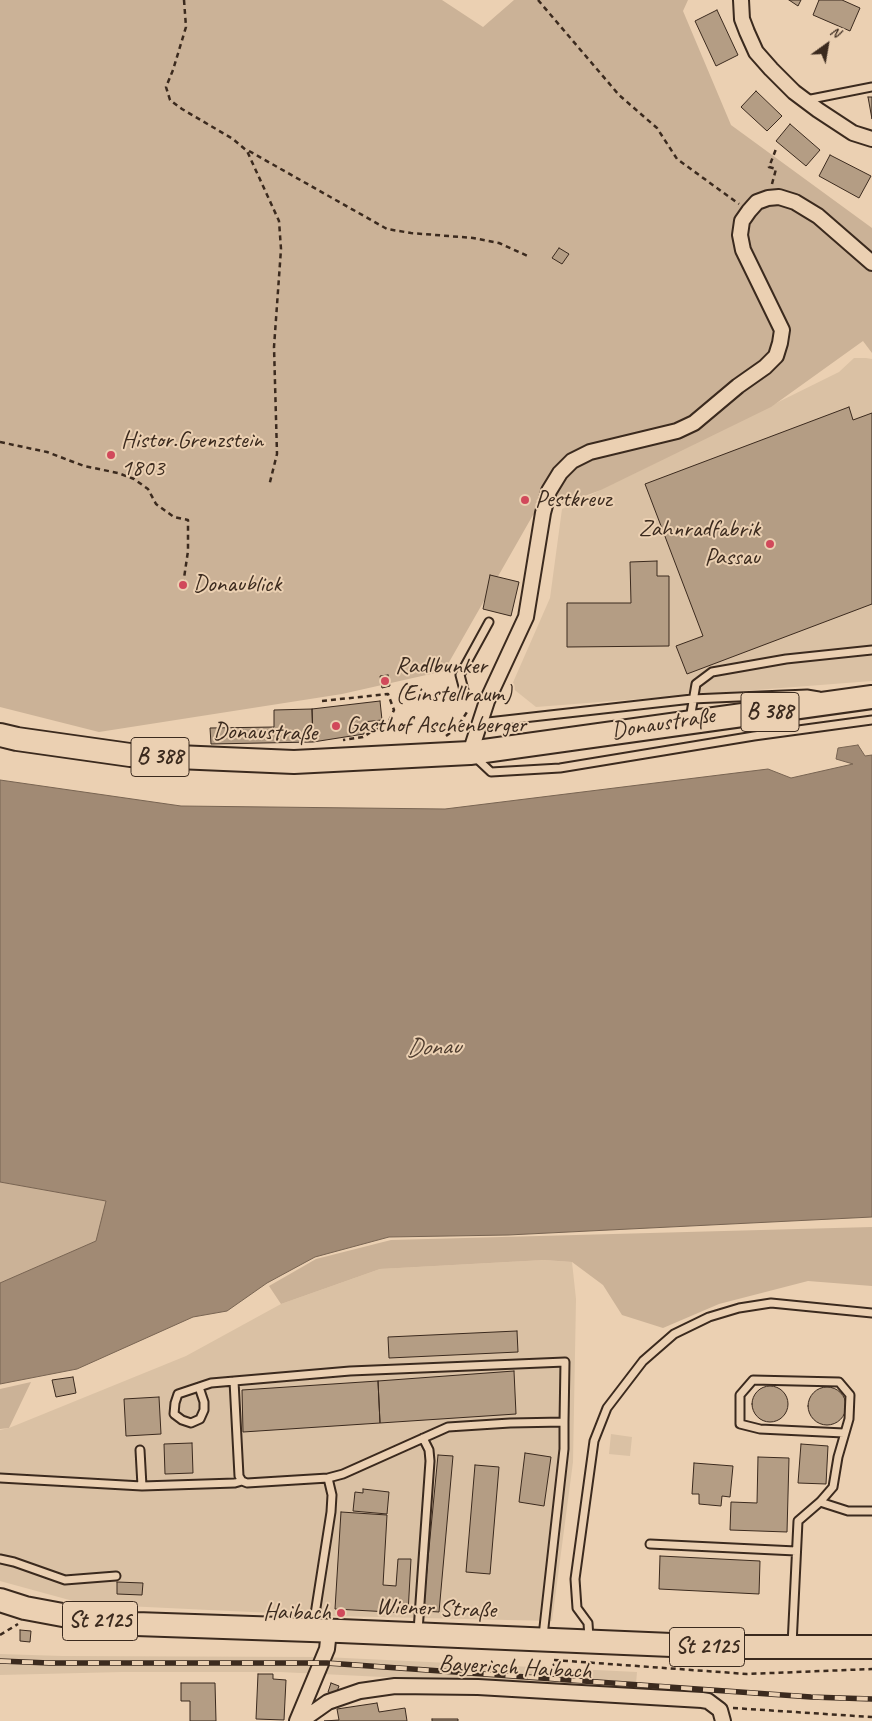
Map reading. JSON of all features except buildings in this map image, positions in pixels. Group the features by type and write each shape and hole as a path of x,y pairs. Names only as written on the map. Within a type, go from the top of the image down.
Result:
{"main road":[{"name":"Donaustraße","path":"0,735 130,755 294,762 470,753 862,699"},
{"name":"Wiener Straße","path":"0,1600 25,1608 84,1619 136,1624 719,1647 872,1647"}],"street":[{"path":"740,0 742,19 756,52 771,69 805,100 839,124 854,133 872,139"},
{"path":"470,753 490,694 526,617 543,513 549,491 560,473 572,461 590,452 671,433 694,422 738,386 765,367 776,356 782,330 743,250 740,235 742,221 749,211 757,202 768,198 779,197 796,202 807,208 872,263"},
{"path":"297,1721 327,1649 321,1630"},
{"name":"Bayerisch Haibach","path":"301,1721 328,1702 360,1691 395,1686 478,1687 702,1700 716,1706"},
{"path":"716,1706 720,1710 723,1721"}],"lane":[{"path":"805,100 872,87"},
{"path":"464,690 460,675 489,622"},
{"path":"689,722 696,684 712,672 786,659 872,650"},
{"path":"479,724 692,699 807,694 862,699"},
{"name":"Donaustraße","path":"470,753 491,772 560,768 754,736 872,720"},
{"path":"588,1641 588,1623 577,1608 575,1579 594,1442 606,1408 643,1361 674,1334 709,1317 739,1308 771,1304 872,1314"},
{"path":"199,1387 204,1402 204,1410 200,1418 191,1423 182,1420 174,1414 178,1394 199,1387 211,1384 350,1371 565,1362 564,1449 543,1639"},
{"path":"792,1648 798,1521 820,1502 833,1487 838,1458 849,1419 850,1396 839,1382 753,1380 740,1395 740,1424 760,1429 844,1433"},
{"path":"234,1381 239,1476 242,1481"},
{"path":"0,1478 142,1486 242,1481 247,1483 285,1482 328,1478 343,1474 448,1428 510,1422 564,1422"},
{"path":"418,1634 430,1461 429,1450 423,1438"},
{"path":"140,1450 142,1486"},
{"path":"321,1630 332,1495 328,1478"},
{"path":"820,1502 848,1511 872,1511"},
{"path":"650,1544 796,1551"},
{"path":"0,1559 65,1580 116,1576"}],"path":[{"path":"184,0 186,27 166,87 170,100 182,109 233,139 247,150 387,229 473,238 499,243 530,257"},
{"path":"538,0 618,95 657,128 677,159 749,211"},
{"path":"768,198 776,169 769,167 776,149"},
{"path":"247,150 279,221 281,250 274,347 277,454 269,486"},
{"path":"0,442 47,452 84,466 118,473 134,479 148,489 156,504 174,517 188,520 188,551 183,586"},
{"path":"322,701 388,694 394,710 389,721 363,737"},
{"path":"0,1634 14,1628 20,1622"},
{"path":"716,1706 872,1717"}],"shaded area":[{"path":"0,0 442,0 483,27 514,0 688,0 683,11 731,125 872,228 872,353 863,341 771,407 601,490 533,515 444,671 342,694 99,732 0,707"},
{"path":"854,358 872,359 872,681 536,707 511,687 550,598 562,509 839,372"},
{"path":"0,1182 106,1201 96,1241 0,1283"},
{"path":"872,1227 872,1286 808,1281 719,1304 663,1328 622,1315 603,1285 572,1262 544,1260 380,1269 281,1304 269,1286 316,1259 391,1240"},
{"path":"544,1260 572,1262 576,1299 573,1462 552,1621 335,1616 84,1604 0,1581 0,1430 186,1356 281,1304 380,1269"},
{"path":"31,1382 9,1428 0,1429 0,1389"},
{"path":"611,1434 632,1437 630,1456 609,1454"},
{"path":"0,1654 324,1657 637,1672 635,1696 570,1686 280,1672 122,1672 0,1675"}],"water":[{"name":"Donau","path":"858,745 865,756 872,755 872,1217 508,1235 389,1237 315,1257 267,1283 227,1311 193,1317 77,1369 0,1384 0,1283 96,1241 106,1201 0,1182 0,780 181,806 445,809 768,769 791,778 853,764 836,759 838,748"}],"railway":[{"path":"0,1661 49,1663 327,1663 811,1697 872,1699"}],"place":[{"name":"Histor.Grenzstein 1803","path":"111,455"},
{"name":"Pestkreuz","path":"525,500"},
{"name":"Zahnradfabrik Passau","path":"770,544"},
{"name":"Donaublick","path":"183,585"},
{"name":"Radlbunker (Einstellraum)","path":"385,681"},
{"name":"Gasthof Aschenberger","path":"336,726"},
{"name":"Haibach","path":"341,1613"}]}
